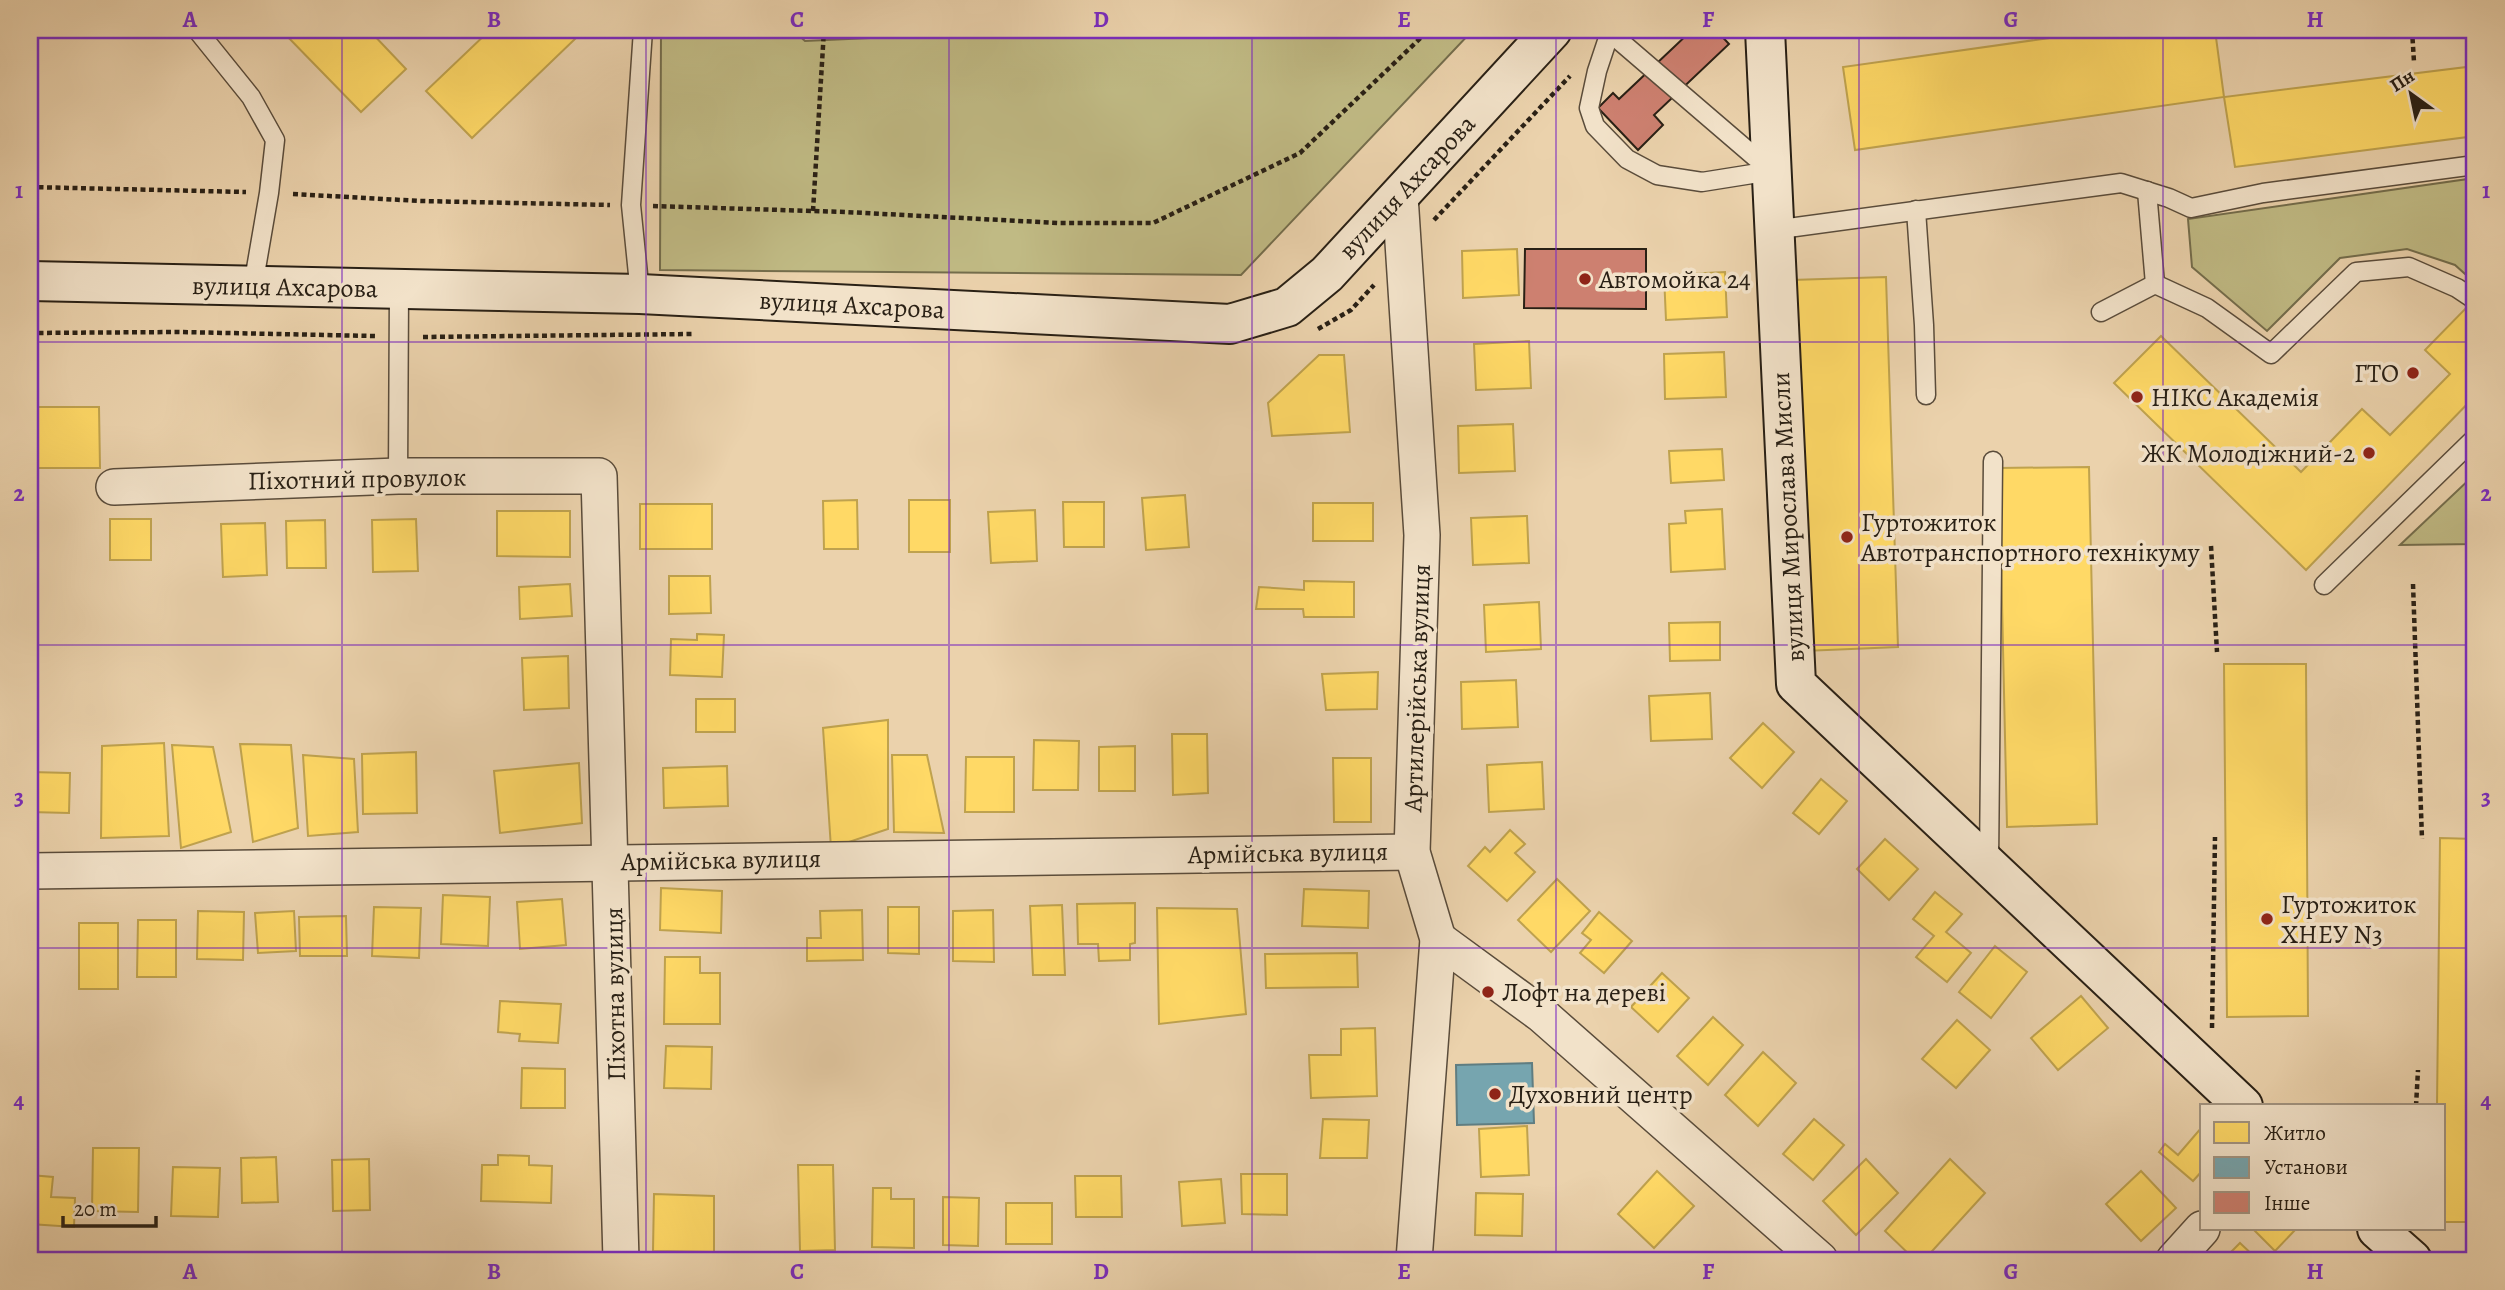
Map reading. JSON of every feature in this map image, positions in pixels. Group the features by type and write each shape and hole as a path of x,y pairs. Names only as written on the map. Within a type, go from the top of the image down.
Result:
{"street":[{"name":"вулиця Ахсарова","path":"30,281 640,294 1230,324 1287,307 1327,274 1552,30"},
{"name":"вулиця Мирослава Мисли","path":"1765,30 1796,684 2241,1104"},
{"name":"Артилерійська вулиця","path":"1400,196 1422,535 1412,852 1438,939 1414,1260"},
{"name":"Піхотний провулок","path":"114,486 398,476 599,476"},
{"name":"Піхотна вулиця","path":"599,476 612,862 621,1260"},
{"name":"Армійська вулиця","path":"30,871 1412,852"},
{"path":"1438,939 1542,1015 1820,1260"},
{"path":"2174,1260 2201,1230"},
{"path":"2378,1230 2412,1260"}],"lane":[{"path":"197,30 251,97 275,140 253,286"},
{"path":"640,294 631,205 643,30"},
{"path":"1609,31 1772,171 1702,182 1657,175 1627,159 1595,126 1589,107 1609,31"},
{"path":"1773,230 2121,183 2192,208 2263,193 2475,165"},
{"path":"2147,191 2155,284"},
{"path":"1916,210 1926,395"},
{"path":"2155,284 2207,308 2271,354 2356,272 2409,267 2457,288 2475,300"},
{"path":"2101,312 2155,284"},
{"path":"398,476 399,290"},
{"path":"2324,584 2475,438"},
{"path":"1989,867 1993,461"}],"path":[{"path":"813,211 824,30"},
{"path":"30,187 813,211 1059,223 1153,223 1300,153 1429,30"},
{"path":"2412,30 2414,62"},
{"path":"2211,546 2217,652"},
{"path":"2413,584 2422,839"},
{"path":"2212,1077 2215,836"},
{"path":"2416,1104 2418,1070"}],"shaded area":[{"path":"661,30 793,30 805,41 1045,30 1473,30 1241,275 660,270"},
{"path":"2475,178 2475,283 2455,265 2407,249 2340,258 2267,331 2192,267 2188,219"},
{"path":"2475,474 2475,544 2400,545"}],"building: Житло":[{"path":"281,30 369,30 406,69 361,112"},
{"path":"490,30 569,30 577,37 472,138 426,91"},
{"path":"2106,30 2215,30 2224,97 1855,150 1843,67"},
{"path":"2475,66 2475,136 2235,167 2224,97"},
{"path":"1517,249 1519,295 1463,298 1462,251"},
{"path":"1725,272 1727,317 1666,320 1664,275"},
{"name":"Гуртожиток Автотранспортного технікуму","path":"1886,277 1898,647 1804,651 1792,280"},
{"name":"ЖК Молодіжний-2","path":"2468,306 2475,312 2475,396 2306,570 2114,383 2161,336 2301,472 2362,409 2390,435 2450,374 2425,350"},
{"path":"1529,341 1531,388 1476,390 1474,344"},
{"path":"1724,352 1726,397 1665,399 1664,354"},
{"path":"1319,355 1344,355 1350,432 1272,436 1268,403"},
{"path":"30,407 99,407 100,468 30,468"},
{"path":"1513,424 1515,471 1459,473 1458,426"},
{"path":"1722,449 1724,480 1671,483 1669,451"},
{"path":"2089,467 2097,824 2007,827 1999,468"},
{"path":"1185,495 1189,547 1146,550 1142,498"},
{"path":"857,500 858,549 824,549 823,501"},
{"path":"909,500 950,500 950,552 909,552"},
{"path":"1063,502 1104,502 1104,547 1064,547"},
{"path":"1313,503 1373,503 1373,541 1313,541"},
{"path":"640,504 712,504 712,549 640,549"},
{"path":"1722,509 1725,569 1671,572 1669,524 1686,523 1685,511"},
{"path":"1035,510 1037,561 991,563 988,512"},
{"path":"497,511 570,511 570,557 497,556"},
{"path":"1527,516 1529,563 1473,565 1471,518"},
{"path":"110,519 151,519 151,560 110,560"},
{"path":"416,519 418,571 373,572 372,520"},
{"path":"325,520 326,568 287,568 286,521"},
{"path":"265,523 267,575 223,577 221,524"},
{"path":"669,576 710,576 711,613 669,614"},
{"path":"1304,581 1354,582 1354,617 1304,617 1303,609 1256,609 1259,587 1304,590"},
{"path":"570,584 572,616 520,619 519,587"},
{"path":"1539,602 1541,649 1486,652 1484,605"},
{"path":"1720,622 1720,660 1670,661 1669,623"},
{"path":"697,634 724,635 722,677 670,675 671,639 697,640"},
{"path":"568,656 569,708 524,710 522,658"},
{"name":"Гуртожиток ХНЕУ N3","path":"2224,664 2306,664 2308,1016 2227,1017"},
{"path":"1378,672 1377,709 1326,710 1322,674"},
{"path":"1516,680 1518,727 1462,729 1461,682"},
{"path":"1710,693 1712,739 1651,741 1649,696"},
{"path":"696,699 735,699 735,732 696,732"},
{"path":"888,720 888,829 831,848 823,728"},
{"path":"1763,723 1794,752 1762,788 1730,758"},
{"path":"1172,734 1207,734 1208,793 1173,795"},
{"path":"1034,740 1079,741 1078,790 1033,790"},
{"path":"164,743 169,836 101,838 102,746"},
{"path":"240,744 291,745 298,828 253,842"},
{"path":"172,745 213,747 231,832 181,848"},
{"path":"1135,746 1135,791 1099,791 1099,747"},
{"path":"416,752 417,813 363,814 362,754"},
{"path":"303,755 354,759 358,832 308,836"},
{"path":"892,755 927,755 944,833 894,832"},
{"path":"966,757 1014,757 1014,812 965,812"},
{"path":"1333,758 1371,758 1371,822 1334,822"},
{"path":"1542,762 1544,809 1489,812 1487,765"},
{"path":"579,763 582,823 500,833 494,771"},
{"path":"727,766 728,806 664,808 663,768"},
{"path":"30,772 70,773 69,813 30,812"},
{"path":"1821,779 1847,801 1819,834 1793,813"},
{"path":"1510,830 1525,844 1515,853 1535,872 1507,901 1468,866 1485,847 1490,852"},
{"path":"2440,838 2475,839 2475,1222 2446,1222 2446,1104 2437,1104"},
{"path":"1885,839 1918,869 1889,900 1857,869"},
{"path":"1557,879 1590,911 1551,952 1518,920"},
{"path":"661,888 722,891 721,933 660,930"},
{"path":"1304,889 1369,891 1368,928 1302,926"},
{"path":"1935,892 1962,914 1946,932 1971,953 1947,982 1916,957 1934,936 1913,919"},
{"path":"443,895 490,897 488,946 441,944"},
{"path":"562,899 566,945 520,949 517,902"},
{"path":"1135,903 1135,943 1130,944 1130,960 1099,961 1098,944 1078,944 1077,904"},
{"path":"1062,905 1065,975 1033,975 1030,906"},
{"path":"374,907 421,908 419,958 372,956"},
{"path":"888,907 919,907 919,954 888,953"},
{"path":"1157,908 1237,909 1246,1014 1159,1024"},
{"path":"862,910 863,960 807,961 807,938 821,938 820,911"},
{"path":"993,910 994,962 953,961 953,911"},
{"path":"198,911 244,912 243,960 197,959"},
{"path":"294,911 296,951 258,953 255,913"},
{"path":"1599,912 1632,941 1604,973 1580,953 1591,940 1582,933"},
{"path":"346,916 347,956 300,956 299,917"},
{"path":"138,920 176,920 176,977 137,977"},
{"path":"79,923 118,923 118,989 79,989"},
{"path":"1995,946 2027,972 1991,1018 1959,992"},
{"path":"1357,953 1358,987 1266,988 1265,954"},
{"path":"665,957 700,957 700,973 720,973 720,1024 664,1024"},
{"path":"1662,973 1689,998 1658,1032 1631,1007"},
{"path":"2081,996 2108,1028 2058,1070 2031,1038"},
{"path":"500,1001 561,1004 558,1043 519,1041 520,1034 498,1032"},
{"path":"1713,1017 1743,1045 1708,1085 1677,1056"},
{"path":"1957,1020 1990,1050 1956,1088 1922,1059"},
{"path":"1375,1028 1377,1096 1311,1098 1309,1055 1341,1055 1341,1029"},
{"path":"666,1046 712,1047 711,1089 664,1088"},
{"path":"1763,1052 1796,1083 1758,1126 1725,1095"},
{"path":"522,1068 565,1069 565,1108 521,1108"},
{"path":"1323,1119 1369,1120 1367,1158 1320,1158"},
{"path":"1814,1119 1844,1145 1813,1180 1783,1154"},
{"path":"1527,1126 1529,1175 1481,1177 1479,1129"},
{"path":"2200,1129 2200,1173 2193,1181 2159,1152 2165,1144 2178,1155"},
{"path":"93,1148 139,1148 138,1212 92,1211"},
{"path":"498,1155 529,1156 529,1165 552,1166 551,1203 481,1201 482,1165 498,1165"},
{"path":"276,1157 278,1202 242,1203 241,1158"},
{"path":"369,1159 370,1210 333,1211 332,1160"},
{"path":"1866,1159 1898,1193 1856,1235 1823,1201"},
{"path":"1950,1159 1985,1193 1924,1260 1915,1260 1885,1231"},
{"path":"798,1165 833,1165 835,1250 800,1251"},
{"path":"173,1167 220,1168 218,1217 171,1216"},
{"path":"1657,1171 1694,1206 1654,1248 1618,1214"},
{"path":"2141,1171 2176,1208 2141,1241 2106,1204"},
{"path":"1241,1174 1287,1174 1287,1215 1242,1214"},
{"path":"30,1175 53,1177 51,1197 75,1198 74,1227 30,1224"},
{"path":"1075,1176 1121,1176 1122,1217 1076,1217"},
{"path":"1221,1179 1225,1223 1182,1226 1179,1182"},
{"path":"873,1188 891,1188 891,1199 914,1199 914,1248 872,1247"},
{"path":"1476,1193 1523,1194 1522,1236 1475,1235"},
{"path":"654,1194 714,1196 714,1252 653,1251"},
{"path":"943,1197 979,1198 978,1246 943,1245"},
{"path":"1006,1203 1052,1203 1052,1244 1006,1244"},
{"path":"2254,1230 2295,1230 2275,1251"},
{"path":"2240,1243 2258,1260 2223,1260"}],"building: Установи":[{"name":"Духовний центр","path":"1532,1063 1534,1123 1457,1125 1456,1065"}],"building: Інше":[{"path":"1692,30 1716,30 1729,44 1654,115 1663,125 1638,150 1598,108 1613,93 1619,99"},
{"name":"Автомойка 24","path":"1525,249 1646,249 1646,309 1524,308"}],"place":[{"name":"Автомойка 24","path":"1585,279"},
{"name":"ГТО","path":"2413,373"},
{"name":"НІКС Академія","path":"2137,397"},
{"name":"ЖК Молодіжний-2","path":"2369,453"},
{"name":"Гуртожиток Автотранспортного технікуму","path":"1847,537"},
{"name":"Гуртожиток ХНЕУ N3","path":"2267,919"},
{"name":"Лофт на дереві","path":"1488,992"},
{"name":"Духовний центр","path":"1495,1094"}]}
